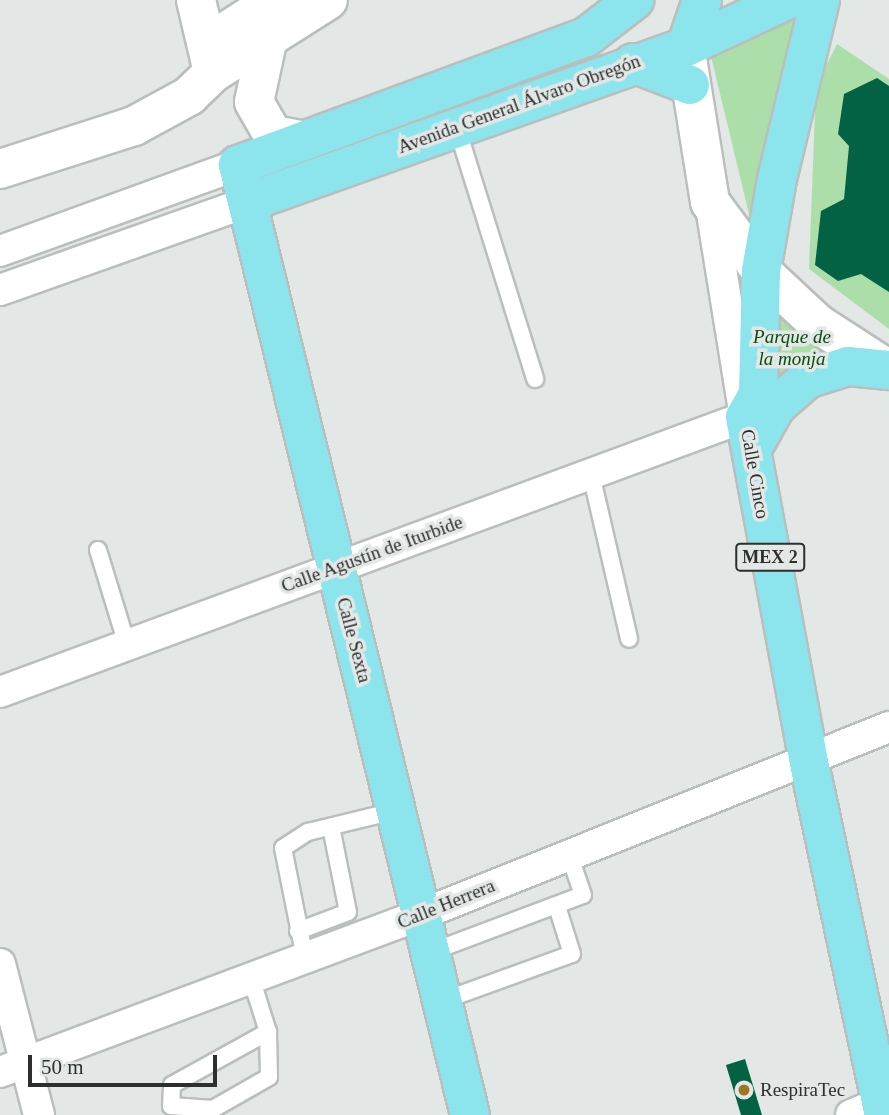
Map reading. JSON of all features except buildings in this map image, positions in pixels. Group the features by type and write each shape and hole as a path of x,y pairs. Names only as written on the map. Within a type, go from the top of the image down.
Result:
{"main road":[{"path":"196,0 210,59"},
{"path":"0,169 134,126 189,96 210,59 275,0"},
{"path":"210,59 267,42 328,0"},
{"name":"Avenida General Álvaro Obregón","path":"248,202 452,108 586,37 634,0"},
{"path":"702,0 686,47 710,202 761,271 818,324 889,370"},
{"name":"Avenida General Álvaro Obregón","path":"238,165 301,140 452,108 633,63 686,47 787,0"},
{"name":"Calle Cinco","path":"820,0 761,271 757,425 808,758 876,1108"},
{"path":"267,42 254,102 274,135 301,140"},
{"path":"633,63 690,85"},
{"name":"Calle Sexta","path":"238,165 335,568 398,810 428,953 470,1115"},
{"path":"757,425 827,371 889,370"}],"street":[{"path":"0,251 238,165"},
{"path":"2,283 248,202"},
{"path":"710,202 757,425"},
{"name":"Calle Agustín de Iturbide","path":"0,692 591,474 757,425"},
{"name":"Calle Herrera","path":"13,1067 250,978 301,944 420,915 889,727"},
{"path":"0,964 13,1067 39,1115"}],"lane":[{"path":"452,108 535,379"},
{"path":"591,474 629,639"},
{"path":"98,550 127,645"},
{"path":"331,827 348,912 301,944 283,848 291,839 331,827 398,810"},
{"path":"428,953 583,895 569,854"},
{"path":"442,1001 572,954 556,906"},
{"path":"250,978 268,1032 273,1065 260,1087 213,1109 171,1106 172,1084 268,1032"}],"green space":[{"path":"803,1 749,214 709,48"},
{"path":"837,44 889,79 889,329 809,269 816,86"},
{"name":"Parque de la monja","path":"770,293 837,355 767,390"}],"place":[{"name":"RespiraTec","path":"744,1090"}]}
